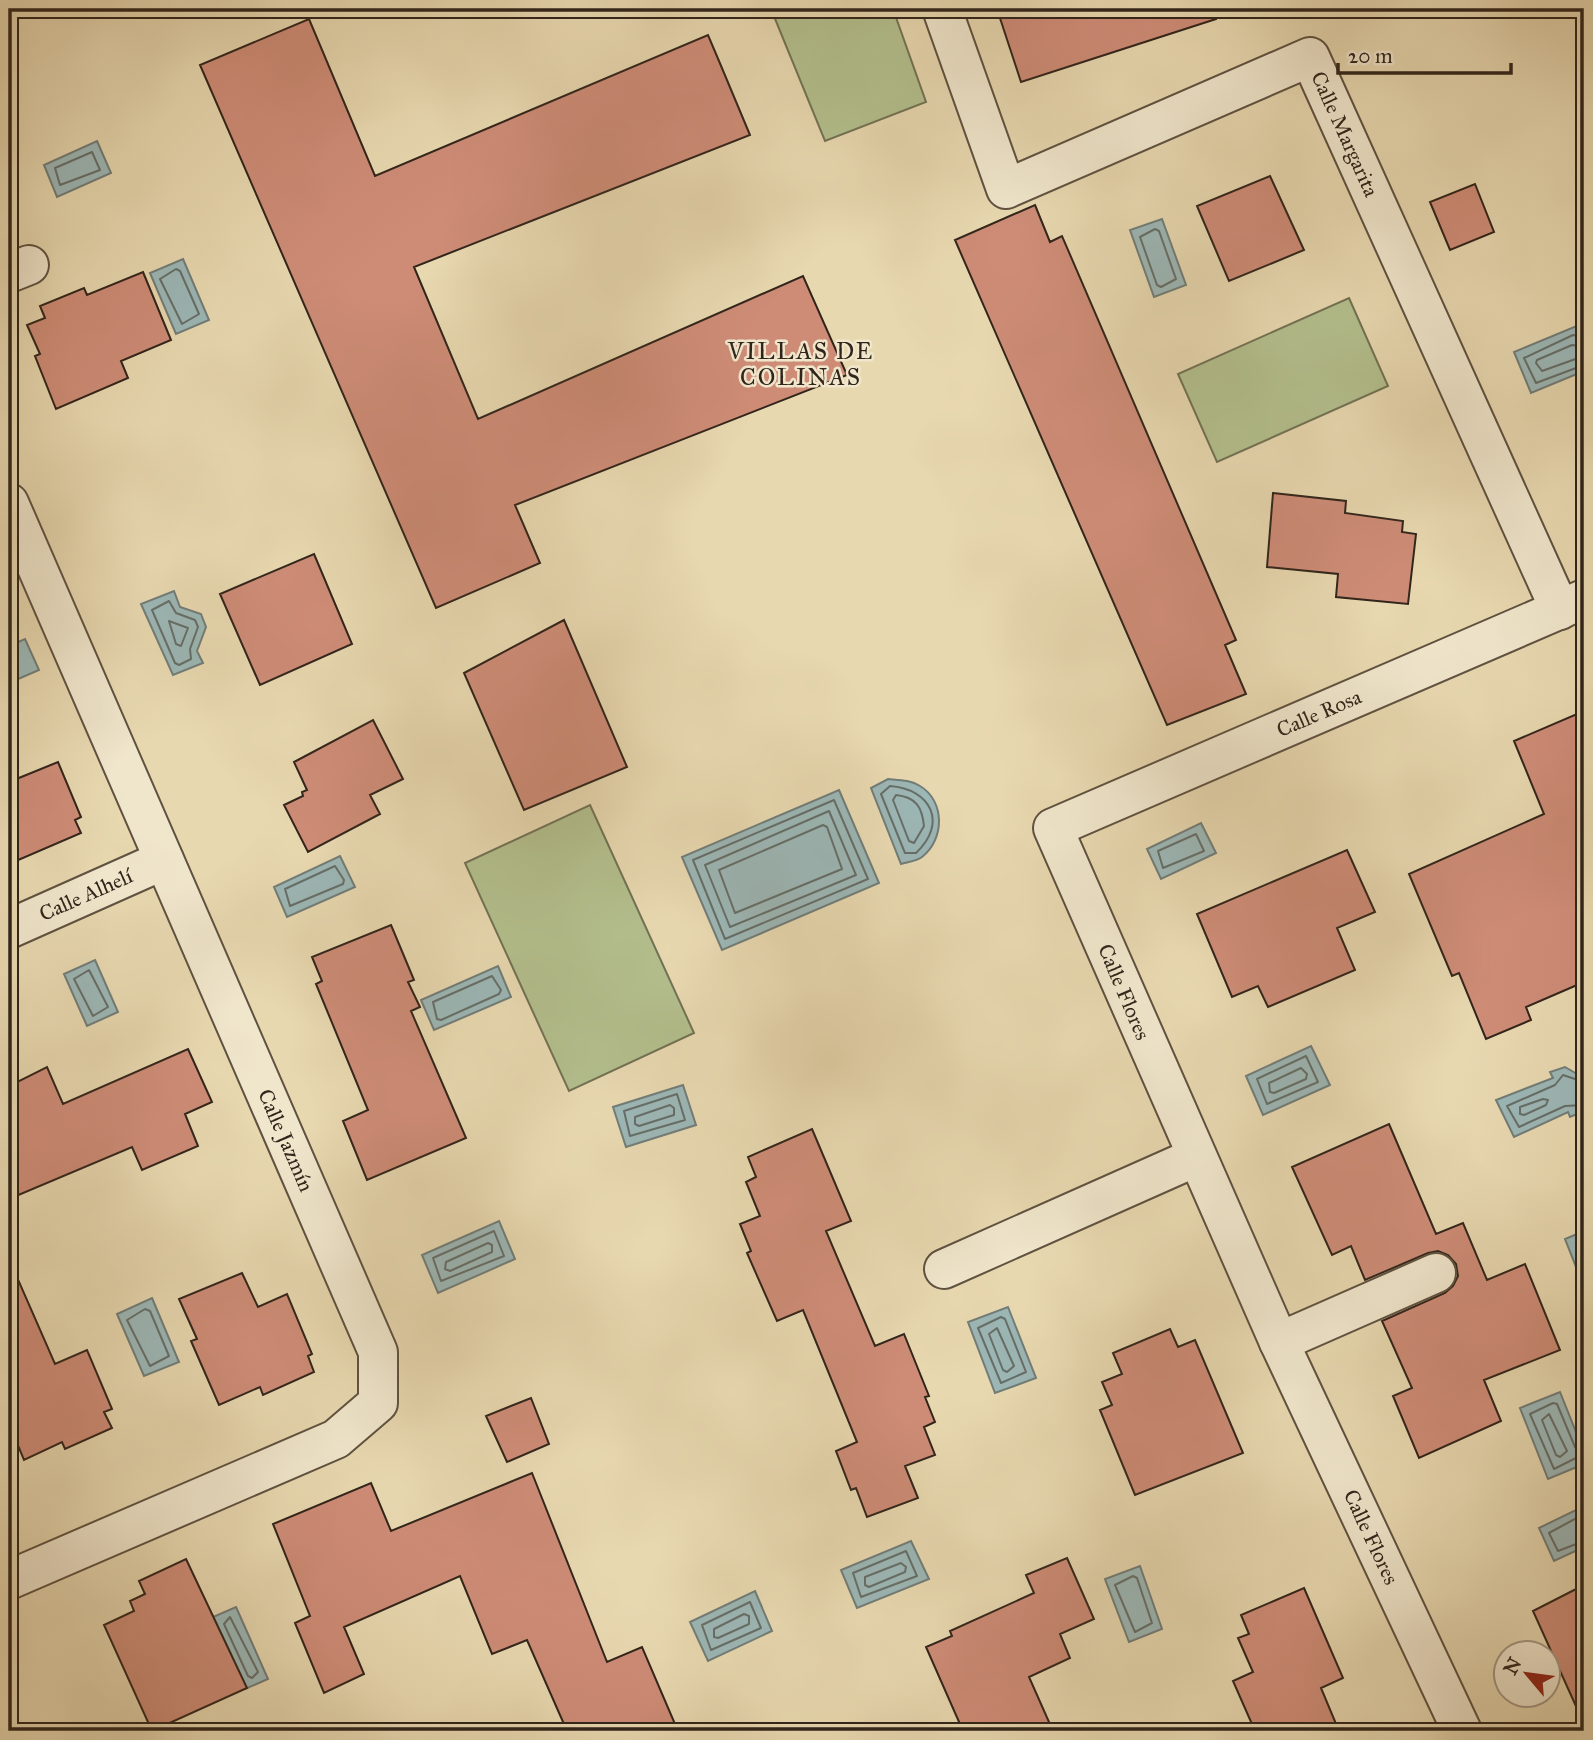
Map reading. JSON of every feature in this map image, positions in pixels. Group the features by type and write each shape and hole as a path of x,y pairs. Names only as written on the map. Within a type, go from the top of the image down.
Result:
{"street":[{"name":"Calle Margarita","path":"942,9 1006,189 1310,57 1572,604"},
{"name":"Calle Jazmín","path":"9,503 378,1352 379,1403 336,1439 9,1580"},
{"name":"Calle Rosa","path":"1053,828 1572,604"},
{"name":"Calle Flores","path":"1053,828 1279,1342 1462,1731"},
{"name":"Calle Alhelí","path":"9,929 164,860"},
{"path":"944,1269 1196,1157"},
{"path":"1279,1342 1436,1273"}],"green space":[{"path":"771,9 893,9 926,102 825,141"},
{"path":"1349,298 1388,386 1217,462 1178,374"},
{"path":"590,805 694,1033 569,1091 465,863"}],"water":[{"path":"97,141 111,173 57,197 44,165"},
{"path":"1162,219 1186,285 1154,297 1130,230"},
{"path":"183,259 209,320 176,334 150,273"},
{"path":"1579,325 1584,338 1584,371 1531,393 1514,352"},
{"path":"174,591 180,607 201,614 206,627 197,651 203,663 173,675 141,604"},
{"path":"25,639 39,670 9,683 9,646"},
{"path":"888,779 909,781 920,786 934,801 938,810 938,831 930,849 920,858 901,864 871,788"},
{"path":"839,790 879,883 722,950 682,857"},
{"path":"1201,823 1216,853 1161,879 1147,849"},
{"path":"340,856 355,887 287,917 274,887"},
{"path":"95,960 118,1012 87,1026 64,974"},
{"path":"498,966 511,997 434,1030 421,1000"},
{"path":"1311,1046 1330,1085 1263,1115 1246,1076"},
{"path":"1565,1067 1584,1078 1584,1111 1570,1117 1568,1112 1514,1137 1496,1100 1553,1078 1550,1072"},
{"path":"683,1085 696,1125 626,1147 613,1107"},
{"path":"499,1221 515,1259 438,1293 422,1255"},
{"path":"1584,1231 1584,1287 1565,1239"},
{"path":"152,1298 179,1362 144,1376 117,1314"},
{"path":"1008,1307 1036,1378 995,1393 968,1322"},
{"path":"1560,1392 1584,1452 1584,1464 1548,1479 1520,1408"},
{"path":"1584,1506 1584,1547 1554,1561 1539,1528"},
{"path":"911,1541 929,1579 857,1608 841,1570"},
{"path":"1140,1566 1162,1629 1129,1642 1105,1579"},
{"path":"755,1591 772,1631 708,1661 690,1622"},
{"path":"236,1607 268,1679 245,1689 213,1617"}],"building":[{"path":"997,9 1214,9 1216,19 1021,82"},
{"path":"309,19 375,176 708,35 719,61 750,135 414,267 478,419 803,276 847,375 515,505 540,563 436,608 200,65"},
{"path":"1270,176 1304,250 1229,281 1197,206"},
{"path":"1475,184 1494,232 1450,250 1430,202"},
{"path":"1035,205 1050,242 1062,236 1236,640 1225,645 1246,694 1167,725 955,240"},
{"path":"143,272 171,340 121,361 128,378 56,409 35,356 40,354 27,325 45,318 40,306 84,288 87,295"},
{"path":"1273,493 1346,501 1345,513 1403,521 1402,532 1416,534 1408,604 1336,597 1338,574 1267,567"},
{"path":"314,554 352,644 260,685 220,594"},
{"path":"564,620 627,767 524,810 464,673"},
{"path":"1584,711 1584,982 1526,1007 1531,1020 1486,1039 1459,973 1452,976 1409,874 1544,814 1514,741"},
{"path":"373,720 403,779 370,795 380,814 308,852 284,805 303,796 302,792 307,790 294,762"},
{"path":"58,762 81,817 75,820 81,833 9,864 9,782"},
{"path":"1347,850 1375,912 1337,928 1355,970 1268,1007 1258,986 1232,997 1197,914"},
{"path":"391,925 414,980 408,982 420,1007 411,1011 466,1138 367,1180 343,1121 368,1110 316,984 322,981 312,957"},
{"path":"188,1049 212,1102 185,1114 198,1146 142,1170 132,1147 9,1199 9,1086 47,1067 63,1104"},
{"path":"1389,1124 1436,1234 1463,1223 1487,1280 1525,1264 1560,1350 1484,1380 1501,1421 1419,1458 1393,1396 1412,1388 1382,1321 1445,1293 1453,1286 1458,1276 1456,1264 1448,1255 1438,1251 1365,1280 1351,1246 1332,1255 1292,1167"},
{"path":"812,1129 851,1221 826,1231 875,1346 904,1334 929,1396 925,1397 935,1422 924,1427 935,1455 905,1466 918,1498 867,1517 856,1488 851,1490 836,1451 857,1442 803,1310 777,1321 747,1253 751,1251 740,1224 760,1216 746,1182 756,1177 748,1157"},
{"path":"9,1259 55,1364 87,1350 112,1409 104,1412 112,1428 65,1449 62,1442 24,1460 9,1424"},
{"path":"242,1273 258,1307 287,1294 312,1354 308,1356 314,1372 263,1395 260,1387 219,1405 191,1341 197,1339 179,1299"},
{"path":"1170,1329 1178,1347 1195,1340 1243,1453 1135,1495 1100,1410 1112,1405 1102,1382 1122,1374 1113,1353"},
{"path":"531,1398 549,1444 507,1462 486,1416"},
{"path":"532,1473 607,1662 642,1647 678,1731 567,1731 527,1640 492,1654 460,1576 344,1627 364,1674 324,1693 295,1623 310,1616 273,1524 371,1483 391,1531"},
{"path":"1067,1558 1094,1619 1060,1634 1070,1658 1029,1677 1053,1731 963,1731 926,1647 952,1636 950,1631 1034,1593 1026,1575"},
{"path":"186,1559 247,1688 152,1731 104,1625 134,1611 130,1601 145,1594 139,1581"},
{"path":"1584,1585 1584,1724 1562,1675 1562,1638 1545,1638 1533,1611"},
{"path":"1304,1588 1343,1678 1321,1688 1339,1731 1255,1731 1233,1681 1253,1672 1238,1638 1249,1634 1241,1615"}],"district":[{"name":"VILLAS DE COLINAS","path":"801,364"}]}
